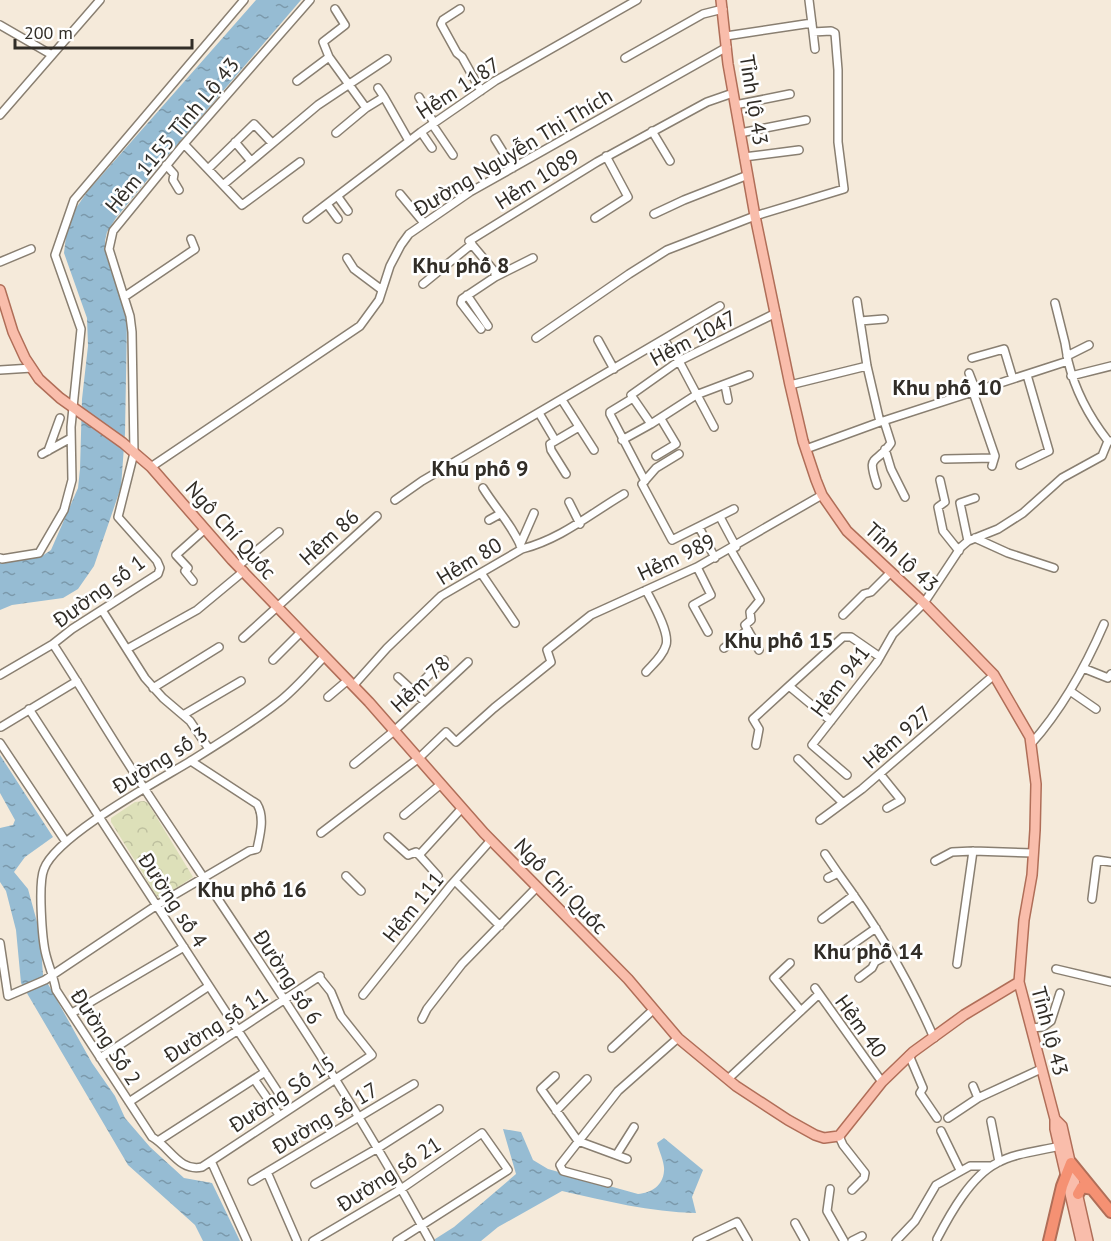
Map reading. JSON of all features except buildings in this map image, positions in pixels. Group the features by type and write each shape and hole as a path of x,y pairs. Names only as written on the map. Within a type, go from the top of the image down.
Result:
{"highway":[{"path":"1069,1170 1106,1198 1111,1212"},
{"path":"1049,1241 1069,1170"},
{"path":"1055,1241 1069,1170"},
{"path":"1078,1194 1082,1187 1092,1189"}],"main road":[{"name":"Tỉnh lộ 43","path":"722,4 733,93 755,216 790,385 806,449 822,495 848,531 924,603 994,675 1030,737 1036,784 1033,853 1019,982 1055,1119 1055,1129 1078,1194 1088,1241"},
{"name":"Ngô Chí Quốc","path":"0,290 13,332 39,379 151,467 205,529 419,758 491,840 628,979 678,1038 728,1079 788,1120 824,1138 839,1136"},
{"path":"839,1136 882,1082 909,1055 964,1015 1019,982"},
{"name":"Tỉnh lộ 43","path":"1055,1119 1062,1126 1081,1241"}],"street":[{"path":"0,115 100,0"},
{"path":"0,558 39,553 64,510 72,480 71,438 81,329 55,255 74,200 244,0"},
{"name":"Hẻm 1155 Tỉnh Lộ 43","path":"118,517 134,453 132,332 109,249 113,231 183,144 310,0"},
{"name":"Hẻm 1187","path":"307,219 421,132 481,91 638,0"},
{"path":"809,0 815,50"},
{"path":"625,58 722,4"},
{"path":"335,9 345,26 322,42 329,57 366,108"},
{"path":"460,9 443,20 441,24 481,91"},
{"path":"726,36 812,23"},
{"path":"0,25 52,55"},
{"path":"536,338 628,274 667,250 755,216 844,189 838,142 838,70 835,33 831,31 813,32"},
{"name":"Đường Nguyễn Thị Thích","path":"151,467 360,326 379,300 390,266 401,245 424,223 470,192 727,47"},
{"path":"297,81 329,57"},
{"path":"223,185 318,105 387,59"},
{"path":"378,88 409,141"},
{"name":"Hẻm 1089","path":"423,284 472,244 469,241 606,156 707,102 733,93"},
{"path":"735,105 790,94"},
{"path":"336,133 366,108 384,97"},
{"path":"418,97 453,155"},
{"path":"740,133 806,120"},
{"path":"208,169 255,124 272,143"},
{"path":"652,131 670,161"},
{"path":"421,132 432,148"},
{"path":"495,139 513,168"},
{"path":"235,142 251,161"},
{"path":"183,144 242,205 300,162"},
{"path":"744,157 799,150"},
{"path":"595,218 628,197 606,156"},
{"path":"166,165 174,174 173,180 179,190"},
{"path":"654,214 748,176"},
{"path":"400,194 424,223"},
{"path":"338,197 348,211"},
{"path":"327,204 338,219"},
{"path":"124,297 195,249 191,238"},
{"path":"472,244 495,272 495,277"},
{"path":"0,262 31,249"},
{"path":"346,258 354,268 382,290"},
{"path":"485,327 461,303 462,299 495,277 533,258"},
{"path":"857,301 867,366 882,422 891,443 871,463 877,485"},
{"path":"972,540 998,529 1023,513 1062,478 1102,456 1110,441 1095,424 1071,376 1055,303"},
{"path":"395,500 422,481 720,306"},
{"name":"Hẻm 1047","path":"700,527 672,540 642,484 645,481 622,440 610,412 633,398 632,393 679,361 776,313"},
{"path":"860,321 884,319"},
{"path":"598,340 614,369"},
{"path":"664,340 679,361 714,427"},
{"path":"806,449 1027,375 1067,358 1089,345"},
{"path":"972,358 1004,349 1013,379"},
{"path":"790,385 867,366"},
{"path":"1071,376 1111,366"},
{"path":"0,370 32,368"},
{"path":"945,459 993,462 995,456 969,373"},
{"path":"622,440 696,395 749,375"},
{"path":"1020,465 1049,451 1027,375"},
{"path":"725,385 728,400"},
{"path":"633,398 651,424"},
{"path":"562,400 594,450"},
{"path":"539,413 555,440"},
{"path":"60,418 45,453 71,438"},
{"path":"656,456 676,444 661,418"},
{"path":"566,474 550,447 555,440 579,427"},
{"path":"885,449 891,470 905,497"},
{"path":"645,481 656,468 679,454"},
{"path":"940,480 945,502 938,507 943,531 958,551"},
{"path":"483,488 516,533 521,547"},
{"name":"Hẻm 80","path":"328,697 350,683 441,596 482,573 521,547 533,546 580,524 624,494"},
{"name":"Hẻm 989","path":"419,758 446,732 456,742 551,662 547,650 591,615 715,558 822,495"},
{"path":"972,540 960,503 975,498"},
{"path":"568,502 580,524"},
{"path":"715,558 700,527 734,509"},
{"path":"521,547 534,513"},
{"path":"489,520 500,514"},
{"name":"Hẻm 86","path":"243,638 377,516"},
{"name":"Đường số 1","path":"0,675 53,644 72,629 158,574 160,568 158,561 118,517"},
{"path":"720,517 760,600 750,612 751,620 745,625 759,650"},
{"path":"193,581 185,571 188,568 176,555 205,529"},
{"path":"127,649 197,610 279,532"},
{"path":"972,540 1054,568"},
{"name":"Hẻm 941","path":"847,776 812,745 880,657 893,634 924,603 958,551 972,540"},
{"path":"697,567 711,595 693,605 708,632"},
{"path":"482,573 515,623"},
{"path":"843,615 890,573"},
{"path":"646,590 666,633 667,643 660,656 646,672"},
{"path":"102,610 153,688 197,729 209,749"},
{"path":"1031,744 1052,721 1083,668 1104,624"},
{"path":"723,648 748,630"},
{"path":"273,660 301,632"},
{"path":"756,745 759,729 753,719 843,637 851,637 880,657"},
{"name":"Đường số 6","path":"53,644 144,789 204,877 359,1117 430,1239"},
{"path":"153,688 219,647"},
{"name":"Đường số 3","path":"63,844 278,703 325,656"},
{"path":"413,691 444,660"},
{"name":"Hẻm 78","path":"354,764 394,731 468,662"},
{"path":"1083,668 1108,678 1111,674"},
{"name":"Hẻm 927","path":"820,820 880,774 994,675"},
{"path":"398,677 425,702"},
{"path":"1,727 77,681"},
{"path":"183,715 242,681"},
{"path":"789,686 831,721"},
{"path":"1070,691 1096,709"},
{"name":"Đường số 4","path":"28,709 289,1109"},
{"path":"0,743 63,844"},
{"path":"321,833 419,758"},
{"path":"798,759 842,802"},
{"path":"0,943 8,996 45,980 157,905 249,851 257,849 261,813 257,804 191,761"},
{"path":"880,774 901,800 887,808"},
{"path":"404,815 441,784"},
{"path":"420,856 462,808"},
{"path":"388,837 408,855 411,856 416,852 438,876"},
{"name":"Hẻm 111","path":"363,995 491,840"},
{"name":"Đường Số 2","path":"63,844 49,859 43,871 41,885 45,954 53,974 56,990 152,1137 183,1166 193,1169 202,1167 211,1161"},
{"path":"957,964 973,851"},
{"path":"935,861 952,852 1033,853"},
{"path":"825,854 876,928 915,993 934,1038"},
{"path":"1092,899 1097,860 1111,862"},
{"path":"828,878 838,873"},
{"path":"346,876 361,891"},
{"path":"455,881 500,926"},
{"path":"422,1019 427,1009 462,964 537,887"},
{"path":"822,919 854,895"},
{"path":"836,956 876,928"},
{"path":"72,1013 184,947"},
{"path":"859,978 872,968 874,962 891,953"},
{"path":"728,1079 801,1011 774,978 790,963"},
{"path":"1056,969 1111,982"},
{"name":"Đường số 11","path":"129,1102 319,976 331,992 341,1016 372,1055"},
{"path":"100,1058 209,986"},
{"name":"Hẻm 40","path":"801,1011 817,991 882,1082"},
{"path":"1031,1028 1043,1027 1051,1021 1060,993"},
{"path":"612,1048 654,1009"},
{"path":"608,1183 564,1170 560,1165 618,1091 678,1038"},
{"name":"Đường Số 15","path":"211,1161 372,1055"},
{"path":"909,1055 924,1089 920,1093 937,1118"},
{"path":"948,1118 978,1098 1041,1069"},
{"path":"158,1141 265,1072"},
{"path":"555,1077 541,1089 578,1141 627,1159"},
{"path":"254,1079 279,1115"},
{"path":"556,1111 587,1079"},
{"name":"Đường số 17","path":"252,1181 414,1084"},
{"path":"973,1086 978,1098"},
{"path":"315,1184 378,1148 439,1109"},
{"path":"991,1121 999,1162"},
{"path":"617,1154 634,1127"},
{"path":"941,1131 960,1170"},
{"name":"Đường số 21","path":"313,1241 401,1189 482,1133 508,1170 422,1226"},
{"path":"839,1136 843,1145 865,1173 864,1178 852,1190"},
{"path":"937,1239 968,1188 991,1166 1060,1146"},
{"path":"211,1161 247,1241"},
{"path":"896,1241 915,1221 936,1185 970,1166 991,1166"},
{"name":"Đường số 17","path":"267,1173 297,1241"},
{"path":"830,1189 827,1211 844,1241"},
{"path":"697,1241 737,1222 748,1241"},
{"path":"795,1223 805,1241"},
{"path":"397,1241 422,1226"},
{"path":"852,1241 862,1236"}],"green space":[{"path":"135,802 148,803 193,877 159,898 111,822 111,818"}],"water":[{"path":"256,0 301,0 157,168 107,232 106,255 127,320 125,433 121,487 94,566 78,589 63,598 12,605 0,610 0,562 42,556 51,550 78,488 82,399 88,346 87,318 64,253 66,236 74,211 87,192"},
{"path":"0,755 53,837 25,857 14,872 28,889 40,933 43,975 92,1063 115,1096 125,1118 150,1147 184,1178 212,1183 240,1241 203,1241 195,1225 128,1165 21,983 16,930 6,891 0,882 0,828 13,825 15,820 0,793"},
{"path":"503,1129 521,1132 533,1160 548,1169 638,1194 652,1190 661,1181 664,1168 657,1143 664,1138 703,1170 692,1197 696,1213 645,1208 562,1191 498,1227 481,1241 432,1241 454,1227 516,1174"}],"district":[{"name":"Khu phố 8","path":"461,265"},
{"name":"Khu phố 10","path":"947,387"},
{"name":"Khu phố 9","path":"480,468"},
{"name":"Khu phố 15","path":"779,640"},
{"name":"Khu phố 16","path":"252,889"},
{"name":"Khu phố 14","path":"868,951"}]}
